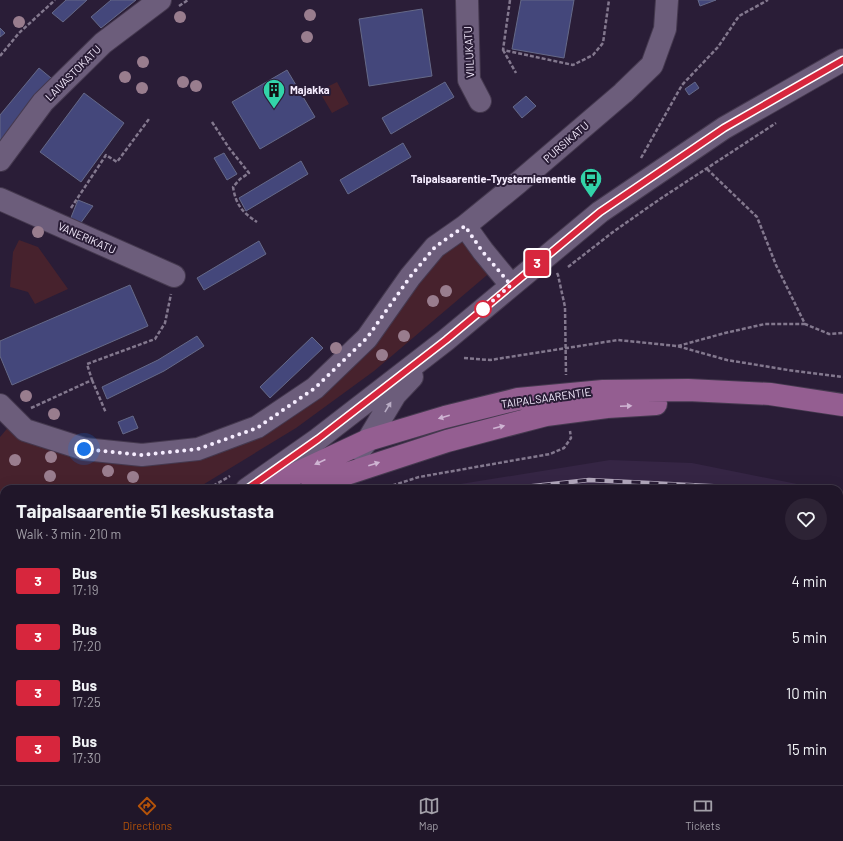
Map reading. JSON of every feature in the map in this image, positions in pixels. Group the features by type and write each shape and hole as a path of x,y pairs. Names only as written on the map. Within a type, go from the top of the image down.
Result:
{"main road":[{"name":"TAIPALSAARENTIE","path":"272,485 368,440 445,417 518,400 603,391 688,390 770,394 843,405"},
{"name":"TAIPALSAARENTIE","path":"319,485 337,476 447,441 546,415 607,407 688,402 768,402 843,414"}],"street":[{"name":"LAIVASTOKATU","path":"0,160 43,102 103,43 160,0"},
{"name":"VIILUKATU","path":"467,0 469,80 480,101"},
{"name":"PURSIKATU","path":"465,226 594,118 652,65 666,29 667,0"},
{"path":"253,485 318,439 446,340 600,212 724,128 843,60"},
{"name":"VANERIKATU","path":"0,199 174,276"},
{"path":"0,405 24,430 84,449 142,455 198,449 257,428 315,388 367,338 410,277 435,247 465,226 482,251 511,285"},
{"path":"337,476 368,440 395,395 446,340"}],"path":[{"path":"0,56 19,33 55,0"},
{"path":"510,0 503,50 516,73"},
{"path":"503,50 573,65 593,55 603,43 609,0"},
{"path":"638,163 682,85 718,47 739,16 768,0"},
{"path":"60,226 106,155 118,162 149,119"},
{"path":"212,122 229,148 249,173 240,178 234,187 235,199 246,214 258,222"},
{"path":"564,270 613,232 660,199 779,122"},
{"path":"707,169 757,217 776,265 805,324"},
{"path":"558,275 565,307 567,381"},
{"path":"106,413 87,364 155,339 165,323 174,276"},
{"path":"677,346 765,324 805,324 829,334 843,334"},
{"path":"464,358 490,360 618,340 677,346 727,360 843,377"},
{"path":"24,412 92,380"},
{"path":"393,485 418,477 550,454 564,448 571,438 570,425"}],"shaded area":[{"path":"337,82 349,104 332,113 319,91"},
{"path":"465,231 493,270 374,371 296,428 203,485 0,485 0,437 11,424 86,454 260,432 413,279"},
{"path":"19,240 38,247 68,289 35,304 28,292 10,287 13,252"},
{"path":"610,460 692,463 802,485 454,485"}],"building":[{"path":"66,0 87,0 63,22 52,13"},
{"path":"111,0 136,0 101,28 91,17"},
{"path":"521,0 574,0 564,58 512,49"},
{"path":"698,0 716,0 700,6"},
{"path":"422,9 432,76 369,86 359,19"},
{"path":"0,28 5,33 0,37"},
{"path":"39,68 51,78 23,110 0,141 0,115"},
{"name":"Majakka","path":"287,70 315,117 260,149 232,102"},
{"path":"445,82 454,97 391,134 382,118"},
{"path":"695,82 699,88 689,95 685,89"},
{"path":"84,93 124,123 81,182 40,152"},
{"path":"526,96 536,106 522,118 513,107"},
{"path":"403,143 411,157 348,194 340,180"},
{"path":"224,153 237,174 227,180 214,158"},
{"path":"301,161 308,174 246,211 239,198"},
{"path":"78,200 93,206 80,224 70,220"},
{"path":"259,241 266,254 204,290 197,278"},
{"path":"130,285 148,326 12,385 0,356 0,341"},
{"path":"197,336 204,346 164,371 107,399 102,387 158,360"},
{"path":"312,337 323,348 270,398 260,387"},
{"path":"133,416 138,428 123,434 118,422"}],"railway":[{"path":"543,485 589,480 690,485"}],"bus line":[{"name":"3","path":"253,485 318,439 446,340 600,212 724,128 843,60"}],"place":[{"name":"Majakka","path":"274,110"},
{"name":"Taipalsaarentie-Tyysterniementie","path":"591,198"}],"route":[{"path":"84,449 142,455 198,449 257,428 315,388 367,338 410,277 435,247 465,226 482,251 511,285 482,310 483,309"}]}
